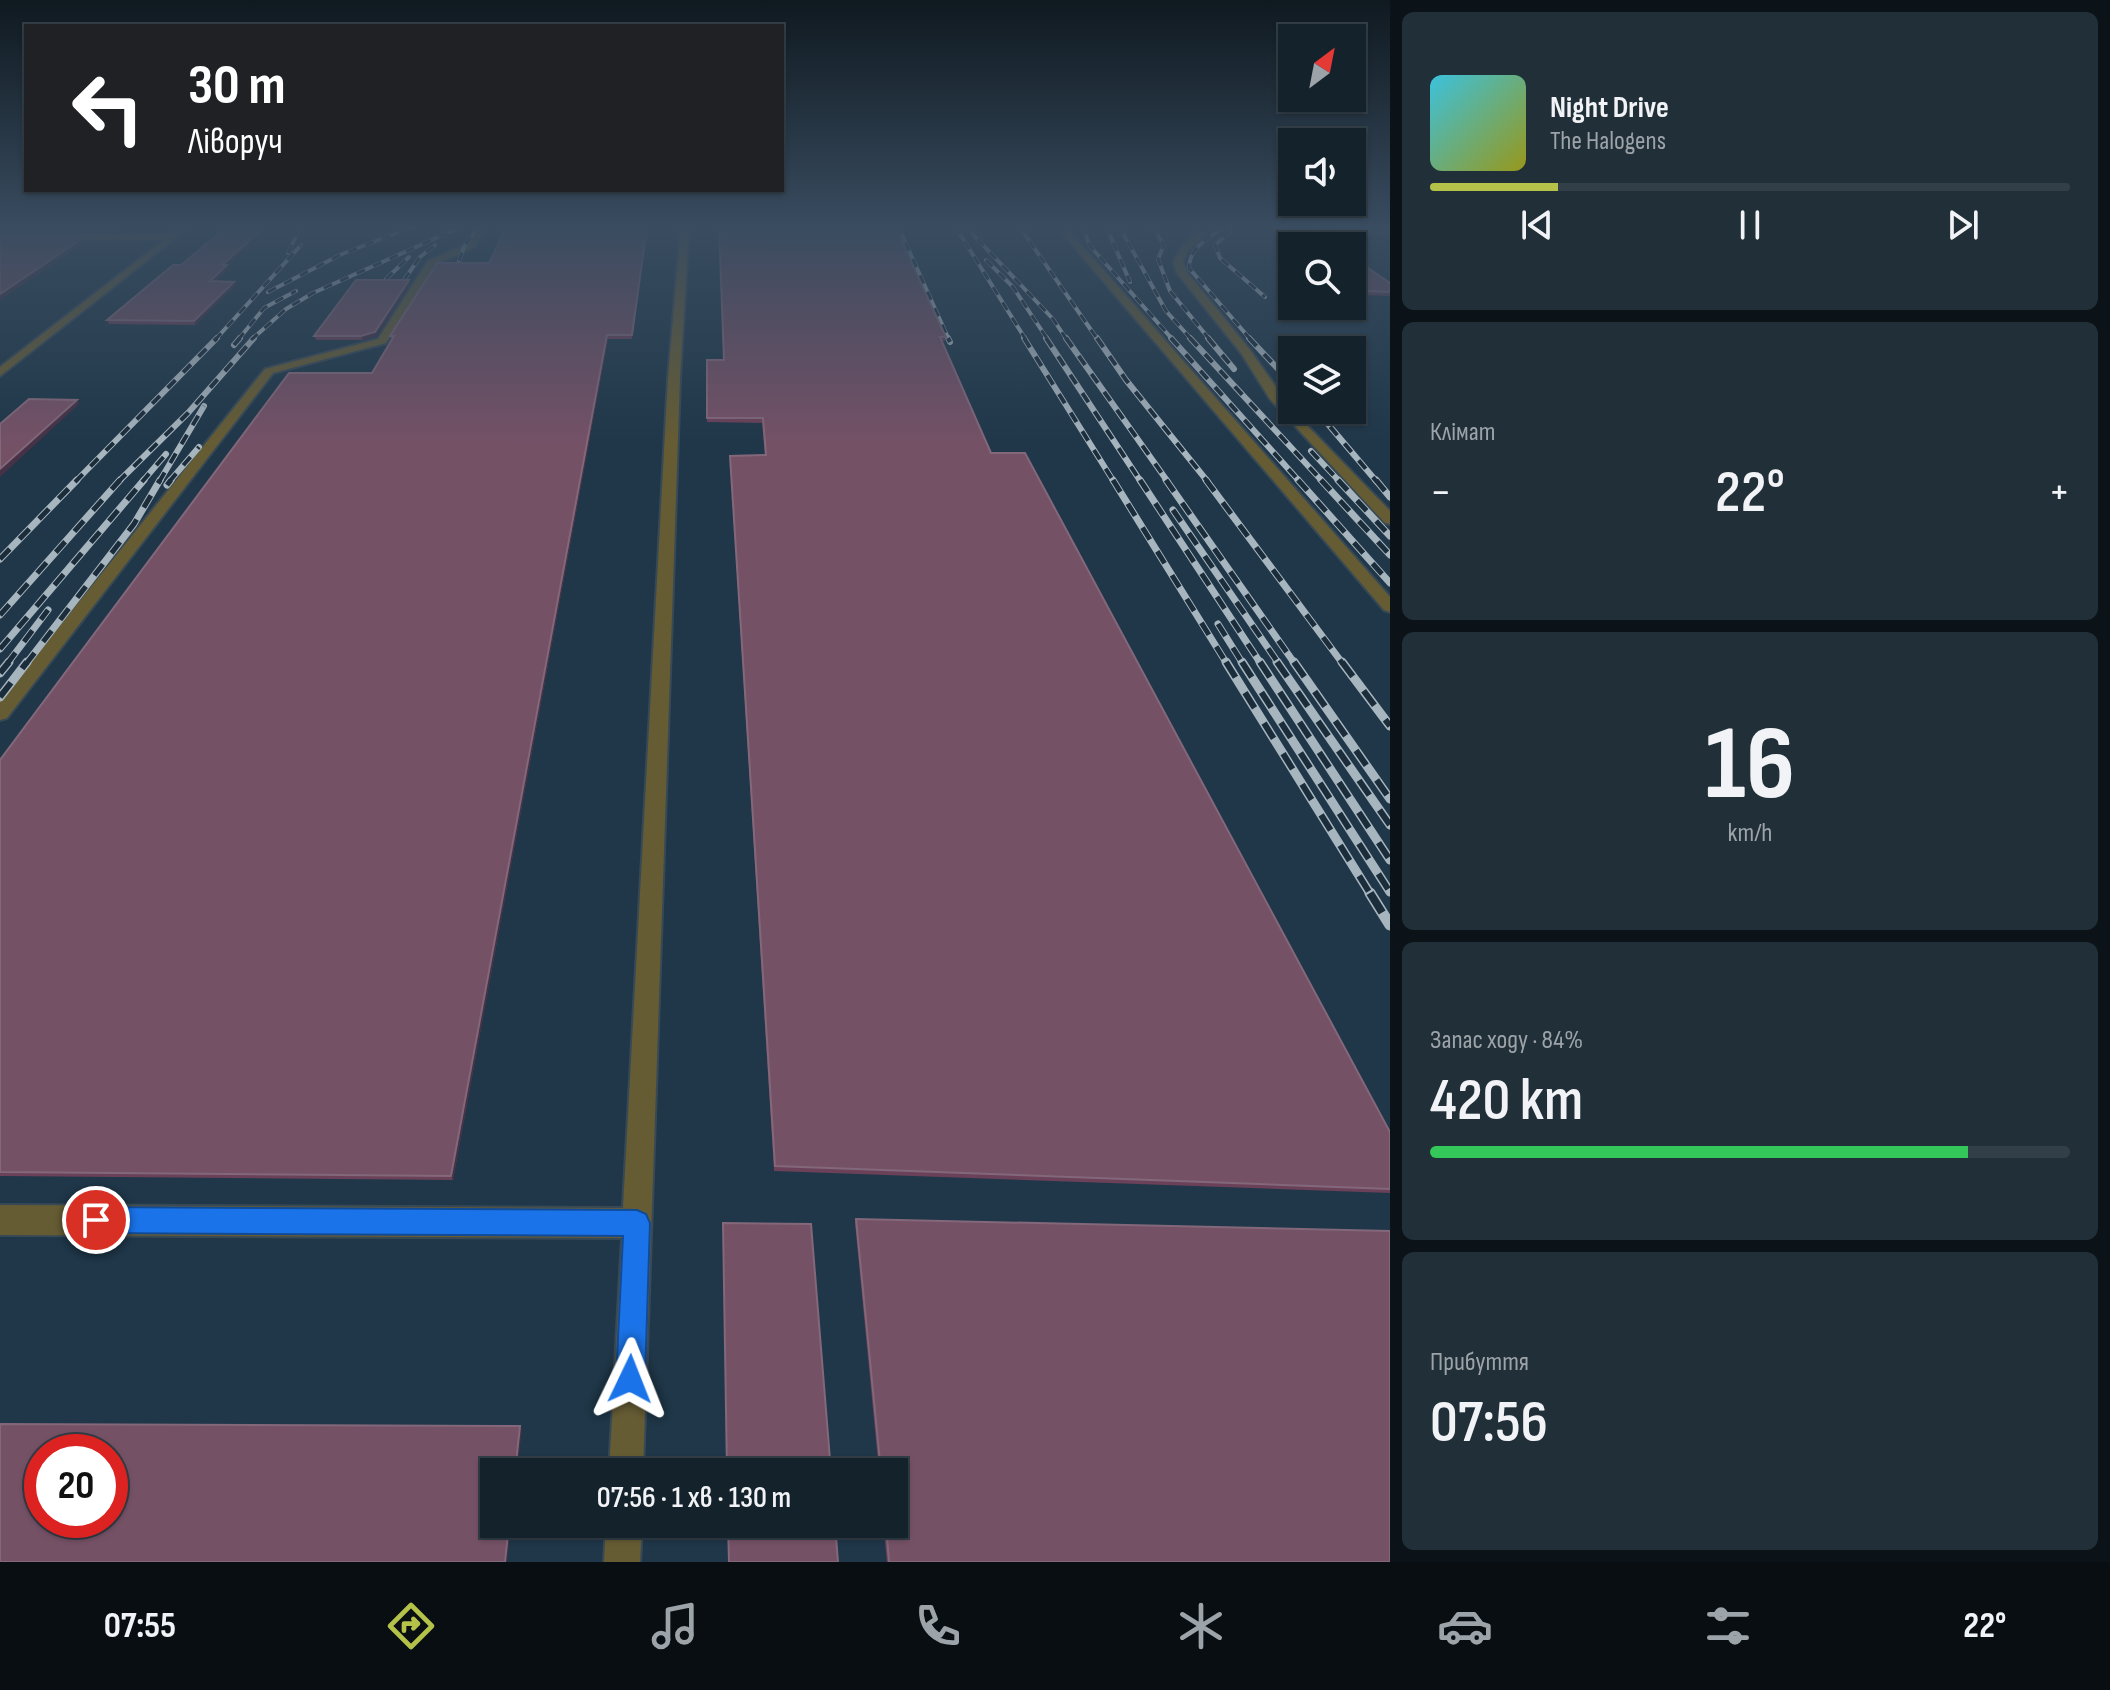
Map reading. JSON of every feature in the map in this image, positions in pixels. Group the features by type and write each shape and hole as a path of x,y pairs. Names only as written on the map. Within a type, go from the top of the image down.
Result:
{"lane":[{"path":"0,373 95,299"},
{"path":"0,714 269,371 382,341 408,299"},
{"path":"627,1458 680,299"},
{"path":"1123,299 1390,607"},
{"path":"1203,299 1246,352 1274,396 1390,520"},
{"path":"0,1220 637,1223"},
{"path":"622,1562 623,1538"}],"shaded area":[{"path":"0,299 1278,299 1278,320 1366,320 1366,299 1390,299 1390,1562 0,1562"}],"building":[{"path":"132,299 217,299 194,321 107,320"},
{"path":"342,299 397,299 375,332 361,336 314,336"},
{"path":"414,299 637,299 632,335 607,335 451,1176 0,1172 0,760 289,373 372,373 394,336 390,336"},
{"path":"722,299 928,299 946,337 940,337 991,453 1025,453 1390,1132 1390,1189 775,1166 730,456 766,455 763,418 707,418 707,360 724,360"},
{"path":"29,399 77,400 0,469 0,424"},
{"path":"856,1219 1390,1231 1390,1562 889,1562 887,1538 908,1538 908,1458 880,1458"},
{"path":"723,1223 811,1224 830,1458 727,1458"},
{"path":"0,1424 520,1426 517,1458 480,1458 480,1538 508,1538 505,1562 0,1562"},
{"path":"728,1538 836,1538 838,1562 729,1562"}],"railway":[{"path":"215,340 252,299"},
{"path":"238,340 264,308 281,299"},
{"path":"251,340 286,309 303,299"},
{"path":"931,299 949,340"},
{"path":"1000,299 1026,340"},
{"path":"1021,299 1048,340"},
{"path":"1034,299 1067,340"},
{"path":"1070,299 1098,340"},
{"path":"1137,299 1173,340"},
{"path":"1159,299 1192,340"},
{"path":"1176,299 1210,340"},
{"path":"1216,299 1251,340"},
{"path":"75,482 217,338"},
{"path":"234,345 240,338"},
{"path":"120,480 188,413 254,338"},
{"path":"1024,338 1114,482"},
{"path":"1046,338 1141,482"},
{"path":"1066,338 1168,482"},
{"path":"1097,338 1126,380 1208,482"},
{"path":"1171,338 1300,482"},
{"path":"1190,338 1323,482"},
{"path":"1208,338 1234,369"},
{"path":"1249,338 1278,369"},
{"path":"159,482 204,406"},
{"path":"1328,424 1377,482"},
{"path":"169,482 199,447"},
{"path":"1311,451 1340,482"},
{"path":"142,482 166,454"},
{"path":"0,559 77,480"},
{"path":"0,615 120,480"},
{"path":"0,649 144,480"},
{"path":"26,664 134,524 160,480"},
{"path":"167,485 171,480"},
{"path":"1113,480 1227,664"},
{"path":"1140,480 1261,664"},
{"path":"1166,480 1295,664"},
{"path":"1206,480 1343,664"},
{"path":"1298,480 1390,583"},
{"path":"1321,480 1390,555"},
{"path":"1338,480 1390,536"},
{"path":"1376,480 1390,497"},
{"path":"1173,510 1279,664"},
{"path":"7,664 48,610"},
{"path":"1218,624 1243,664"},
{"path":"0,673 9,662"},
{"path":"0,697 27,662"},
{"path":"1226,662 1371,895"},
{"path":"1242,662 1390,892"},
{"path":"1260,662 1390,860"},
{"path":"1277,662 1390,825"},
{"path":"1294,662 1390,799"},
{"path":"1342,662 1390,726"},
{"path":"1370,893 1390,925"}],"route":[{"path":"96,1220 637,1223 630,1379"}]}
